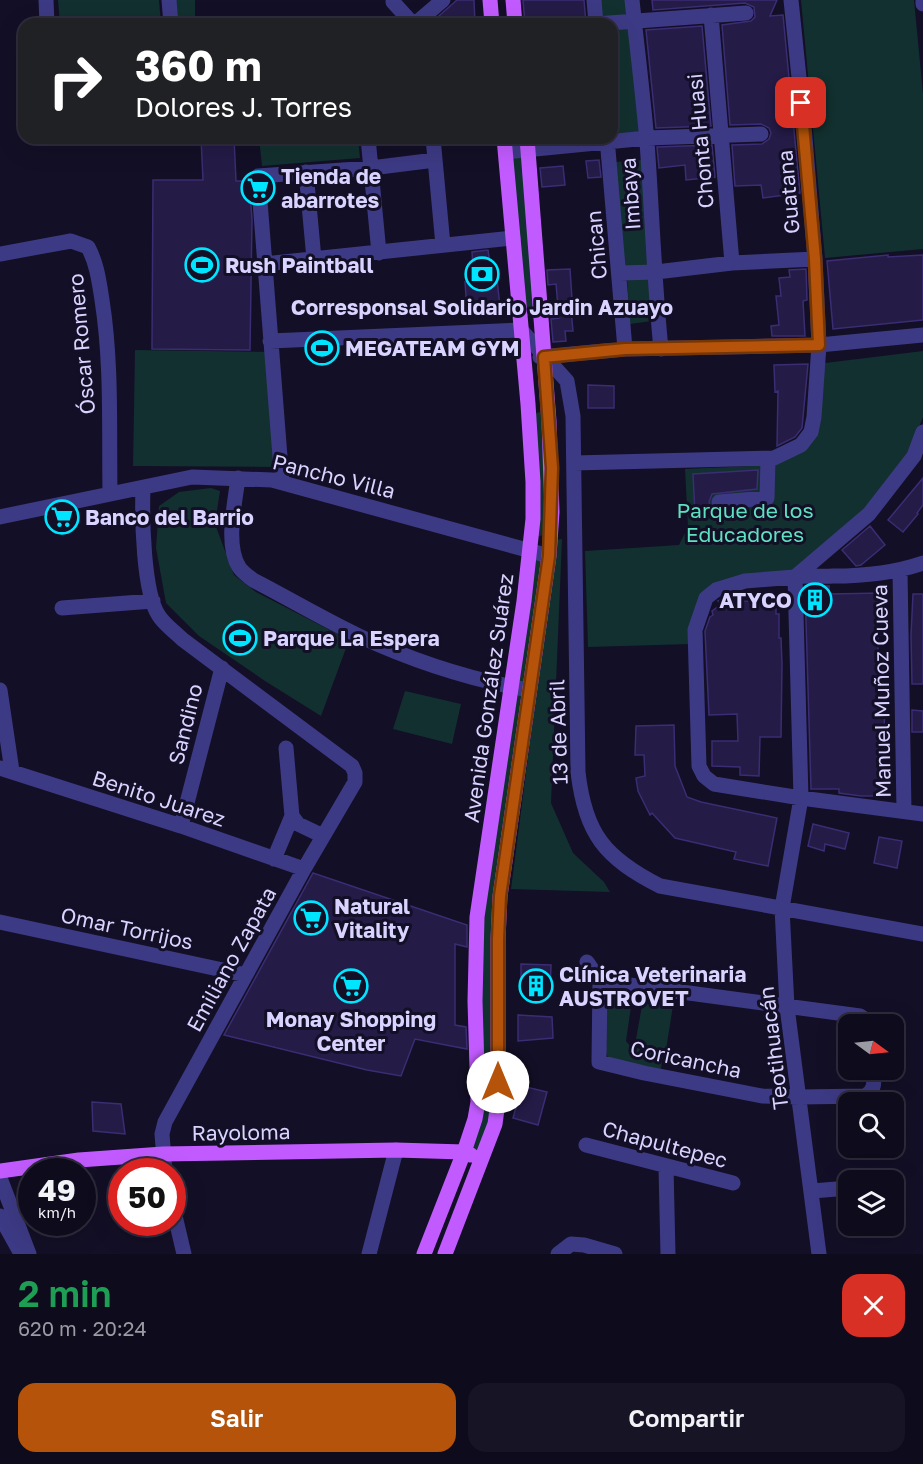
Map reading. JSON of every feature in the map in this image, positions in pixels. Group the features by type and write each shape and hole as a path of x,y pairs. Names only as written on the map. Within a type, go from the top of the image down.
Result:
{"main road":[{"path":"489,0 491,18"},
{"path":"513,0 514,18"},
{"name":"Avenida González Suárez","path":"445,1254 495,1124 498,1102 500,896 549,556 552,468 528,144"},
{"name":"Avenida González Suárez","path":"424,1254 464,1152 475,1119 479,1093 475,1001 477,917 533,519 533,482 522,330 505,145"},
{"name":"Rayoloma","path":"0,1171 79,1160 163,1154 396,1150 464,1152 482,1160"}],"street":[{"path":"46,0 47,18"},
{"path":"169,0 170,18"},
{"path":"421,18 443,0"},
{"path":"594,0 596,18"},
{"name":"Imbaya","path":"632,0 647,138 661,349"},
{"name":"Guatana","path":"768,459 801,445 811,432 819,345 815,259 804,126 790,0"},
{"path":"393,2 408,18"},
{"path":"618,22 746,13"},
{"name":"Chonta Huasi","path":"711,15 732,263"},
{"path":"618,140 761,134"},
{"path":"369,144 379,253"},
{"path":"434,144 443,245"},
{"path":"505,145 528,144"},
{"name":"Chican","path":"607,144 625,349"},
{"path":"282,482 258,176 371,168 435,160"},
{"path":"306,172 314,259"},
{"path":"264,264 513,238"},
{"name":"Óscar Romero","path":"0,254 71,241 88,247 95,261 104,311 108,361 110,494"},
{"path":"620,273 656,272 732,263 815,259"},
{"path":"270,341 522,330"},
{"name":"13 de Abril","path":"522,330 567,381 573,416 578,772 581,799 597,837 612,854 635,873 660,886 923,934"},
{"path":"524,359 625,349 819,345 923,335"},
{"path":"795,578 869,514 919,458 923,432"},
{"path":"574,463 768,459 767,498 719,502"},
{"name":"Pancho Villa","path":"0,517 192,477 238,478 282,482 549,556"},
{"path":"238,478 232,538 233,555 240,569 253,580 359,636 436,666 529,690"},
{"path":"143,488 142,510 149,586 158,616 182,639 222,668"},
{"path":"923,563 900,571 831,577 807,575 795,578 745,581 716,590 706,598 695,630 699,766 704,776 714,784 923,814"},
{"name":"Manuel Muñoz Cueva","path":"900,571 904,811"},
{"name":"Teotihuacán","path":"795,578 801,798 782,909 787,1007 819,1254"},
{"path":"62,608 153,601"},
{"name":"Emiliano Zapata","path":"163,1158 162,1134 165,1122 304,869 355,782 356,773 352,766 222,668"},
{"name":"Sandino","path":"181,826 222,668"},
{"path":"0,690 6,770"},
{"path":"274,859 292,816 286,748"},
{"name":"Benito Juarez","path":"6,770 181,826 304,869"},
{"path":"292,816 298,824 323,836"},
{"name":"Omar Torrijos","path":"0,922 246,975"},
{"path":"587,962 600,981 844,1014"},
{"name":"Coricancha","path":"600,981 599,1062 762,1096 865,1096 871,1092 874,1080"},
{"name":"Chapultepec","path":"586,1145 733,1183"},
{"path":"369,1254 396,1150"},
{"path":"666,1167 668,1254"},
{"path":"0,1178 29,1254"},
{"path":"812,1191 838,1189"},
{"path":"0,1216 22,1254"},
{"path":"180,1236 184,1254"},
{"path":"558,1254 571,1244 584,1245 615,1254"}],"green space":[{"path":"58,0 159,0 160,18 60,18"},
{"path":"175,0 195,0 195,18 176,18"},
{"path":"599,0 626,0 627,15 600,18"},
{"path":"801,0 914,0 923,94 923,249 825,258"},
{"path":"633,25 642,135 618,137 618,26"},
{"path":"260,144 359,144 360,158 262,166"},
{"path":"505,144 528,144 542,315 520,316"},
{"path":"642,160 651,265 624,266 615,162"},
{"path":"649,276 652,321 630,324 627,278"},
{"path":"135,350 276,352 274,467 133,466"},
{"name":"Parque de los Educadores","path":"923,351 923,417 908,454 885,491 797,570 715,588 692,644 588,647 585,551 679,545 688,527 685,469 775,465 805,449 825,363"},
{"path":"542,413 545,444 544,530 543,535 537,537 535,414"},
{"name":"Parque La Espera","path":"211,488 220,491 215,524 234,575 256,592 349,640 321,716 199,636 166,603 156,548 159,506 179,492"},
{"path":"562,539 551,803 573,853 604,882 610,892 511,889 556,540"},
{"path":"535,559 541,561 525,682 516,680"},
{"path":"511,687 529,690 500,896 498,1102 482,1160 464,1152 475,1119 476,962"},
{"path":"405,691 461,704 452,744 393,729"},
{"path":"612,989 633,993 626,1041 631,1047 663,1053 661,1069 608,1059 606,1050 607,995"},
{"path":"644,994 674,999 666,1050 635,1045"}],"building":[{"path":"457,0 474,0 475,18 437,18"},
{"path":"523,0 584,0 586,18 524,18"},
{"path":"652,0 777,0 770,16 783,15 800,193 763,198 761,185 735,186 732,145 762,144 769,139 771,133 769,128 761,124 730,125 722,25 751,21 755,17 754,7 745,3 653,10"},
{"path":"702,26 711,126 656,128 646,30"},
{"name":"Rush Paintball","path":"201,144 234,144 236,181 249,181 252,219 250,350 152,349 153,180 203,180"},
{"path":"712,145 715,177 686,180 685,165 659,168 657,147"},
{"path":"599,160 601,177 588,178 586,161"},
{"path":"563,166 565,185 542,187 540,168"},
{"path":"488,250 492,280 497,279 500,307 467,311 465,282 474,282 472,252"},
{"path":"888,255 888,257 923,255 923,320 833,329 827,261"},
{"path":"570,269 573,331 565,331 566,341 553,342 551,319 559,318 556,284 548,285 547,270"},
{"path":"806,269 807,300 803,301 805,336 772,336 771,326 779,325 776,296 781,296 779,278 790,277 789,270"},
{"path":"808,364 802,428 795,437 777,446 778,391 775,392 774,365"},
{"path":"588,385 614,386 614,408 588,408"},
{"path":"758,470 757,489 712,494 709,502 713,513 695,514 693,474"},
{"path":"923,478 923,505 903,532 888,520"},
{"path":"870,526 885,545 861,565 856,566 842,550"},
{"path":"805,586 829,586 829,594 882,593 882,635 878,635 878,661 885,661 885,708 884,730 878,730 877,763 889,763 889,796 839,793 839,789 811,789"},
{"path":"736,594 743,594 743,601 776,602 776,614 779,614 782,664 781,737 760,737 759,776 740,775 740,767 712,766 712,741 738,741 737,714 709,715 705,631 713,615 712,611 720,605 718,601"},
{"path":"913,594 923,594 923,684 912,684"},
{"path":"912,710 923,711 923,732 912,732"},
{"path":"674,725 675,766 687,797 777,818 768,866 734,859 736,852 675,838 652,813 650,815 638,791 636,778 645,776 644,755 635,755 636,726"},
{"path":"813,824 849,833 845,849 825,844 824,851 808,846"},
{"path":"879,837 902,841 897,868 874,863"},
{"name":"Monay Shopping Center","path":"313,873 467,925 467,947 455,944 455,1025 466,1027 467,1049 415,1039 401,1076 367,1070 224,1035"},
{"name":"Clínica Veterinaria AUSTROVET","path":"521,964 551,965 550,994 521,993"},
{"path":"518,1015 552,1017 553,1038 518,1041"},
{"path":"522,1086 547,1092 538,1125 513,1118"},
{"path":"92,1102 121,1104 125,1134 93,1131"}],"place":[{"name":"Tienda de abarrotes","path":"258,188"},
{"name":"Rush Paintball","path":"202,265"},
{"name":"Corresponsal Solidario Jardin Azuayo","path":"482,274"},
{"name":"MEGATEAM GYM","path":"322,348"},
{"name":"Banco del Barrio","path":"62,517"},
{"name":"ATYCO","path":"815,600"},
{"name":"Parque La Espera","path":"240,638"},
{"name":"Natural Vitality","path":"311,918"},
{"name":"Monay Shopping Center","path":"351,986"},
{"name":"Clínica Veterinaria AUSTROVET","path":"536,986"}],"route":[{"path":"498,1082 497,1006 500,896 549,556 552,512 552,468 544,357 625,349 819,345 815,259 801,103"}]}
